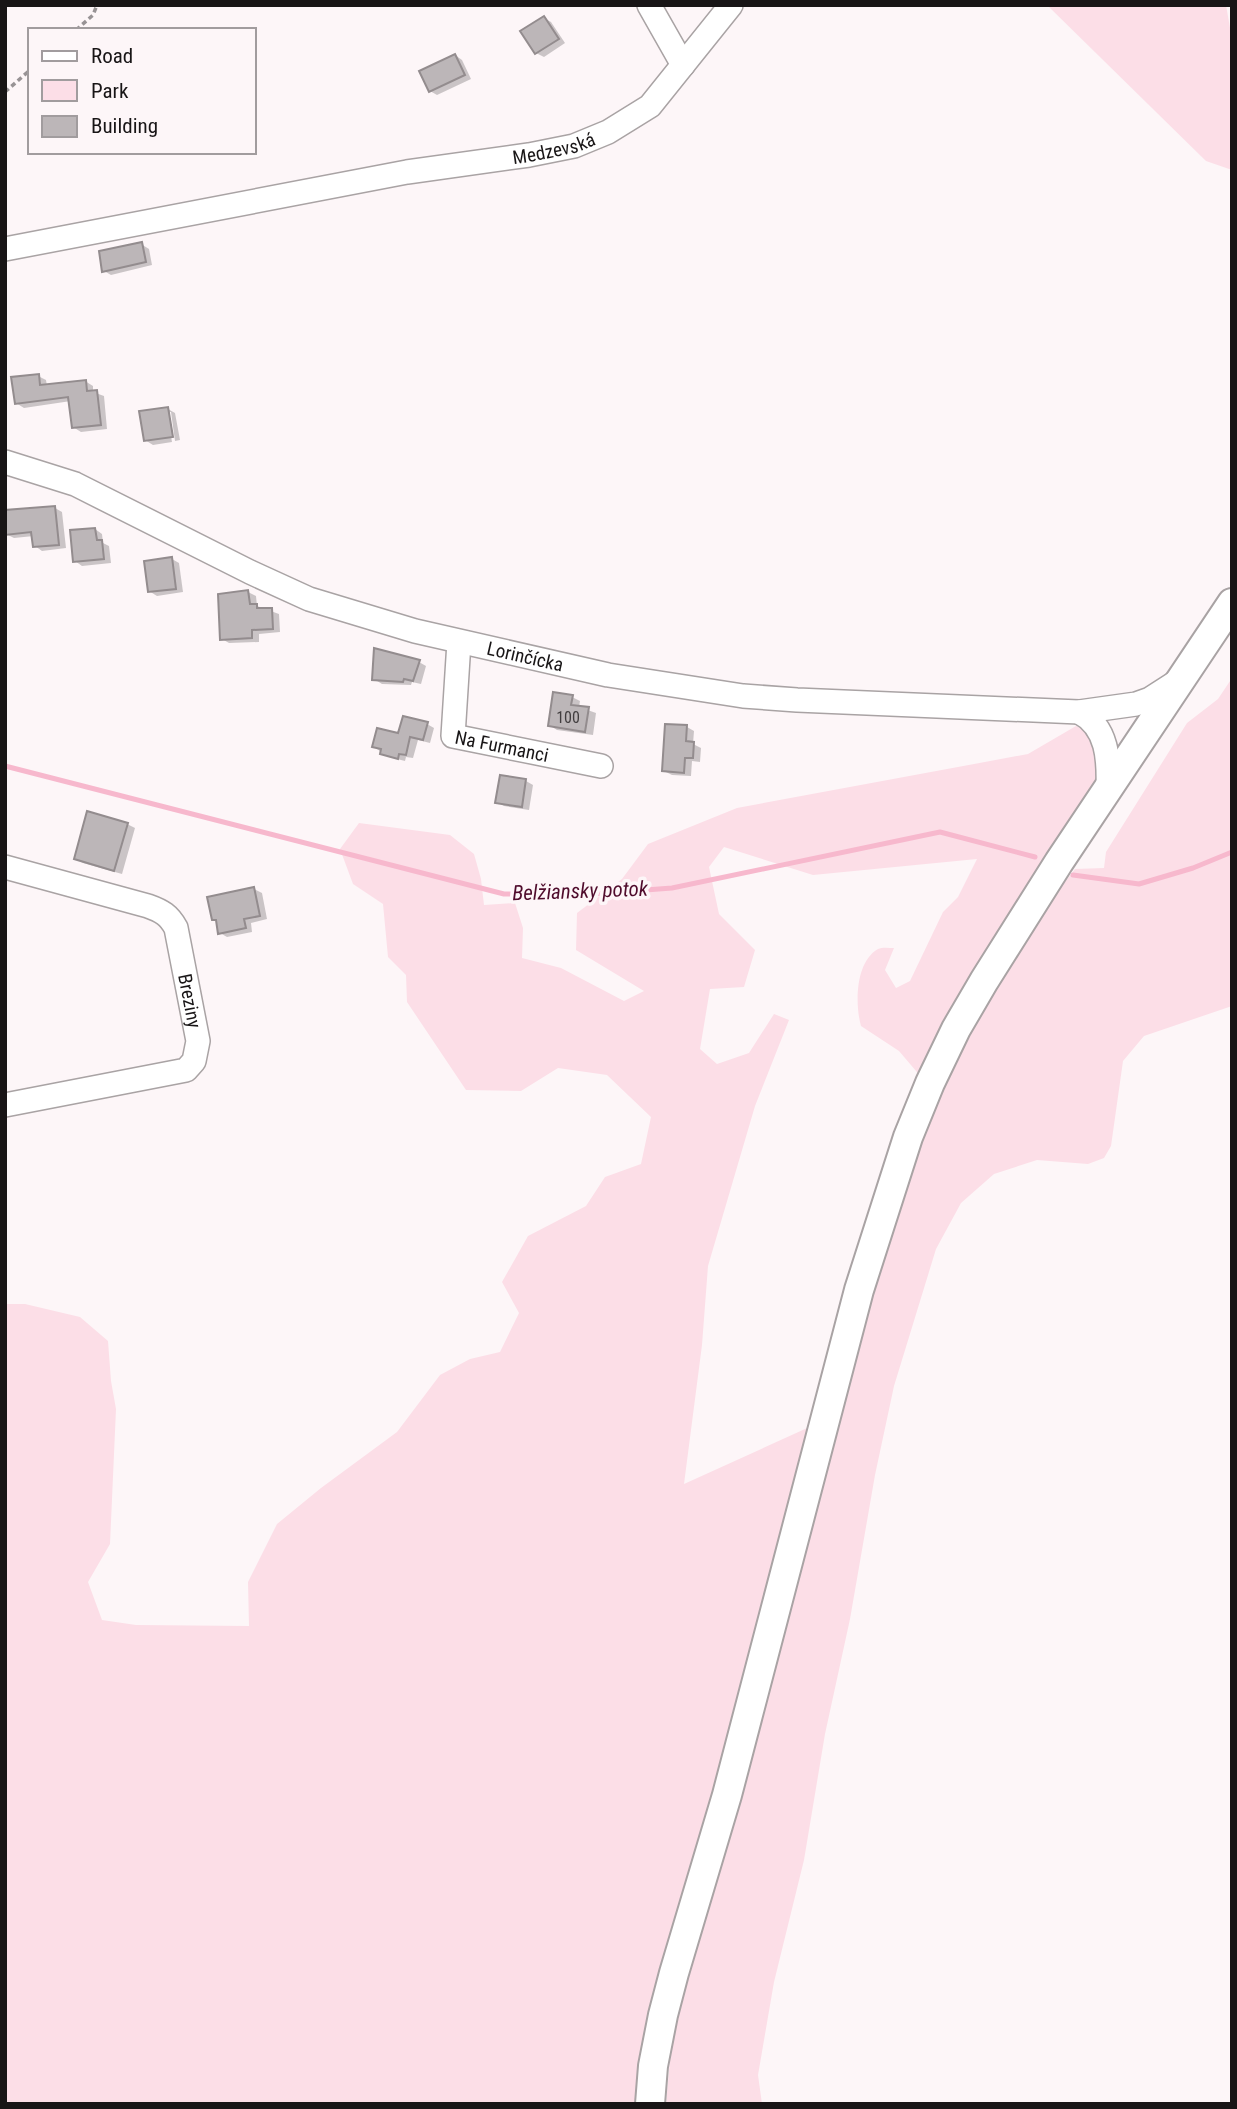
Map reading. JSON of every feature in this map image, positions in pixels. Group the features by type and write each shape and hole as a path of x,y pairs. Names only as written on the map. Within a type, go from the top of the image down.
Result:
{"main road":[{"path":"650,2104 653,2066 663,2015 727,1795 859,1290 900,1160 930,1083 956,1029 1059,862 1232,603"}],"street":[{"path":"649,5 683,65"},
{"name":"Medzevská","path":"5,249 407,172 574,146 608,132 650,106 731,5"},
{"name":"Lorinčícka","path":"5,462 75,484 309,599 362,617 459,642 608,675 743,696 825,702 1028,709 1088,719"},
{"name":"Na Furmanci","path":"459,642 453,736 601,766"},
{"path":"1088,719 1115,708 1150,699 1180,681"},
{"path":"1115,708 1132,716 1143,736"},
{"path":"1088,719 1143,736"},
{"path":"1088,719 1107,754 1108,789"},
{"name":"Breziny","path":"5,867 161,910 170,918 176,928 198,1041 194,1061 186,1070 5,1105"}],"path":[{"path":"78,28 93,15 97,5"},
{"path":"5,92 28,72"}],"green space":[{"path":"1047,5 1226,5 1232,39 1232,170 1206,161"},
{"path":"1232,678 1232,1006 1144,1036 1123,1061 1111,1146 1104,1158 1088,1164 1037,1160 994,1174 961,1203 936,1249 894,1386 875,1475 850,1619 825,1734 804,1860 774,1982 758,2075 762,2104 666,2104 672,2038 898,1199 963,1042 1035,920 1075,869 1104,868 1106,852 1187,723 1218,699"},
{"path":"1076,726 1093,734 1100,785 922,1078 899,1051 861,1026 858,996 861,974 870,955 878,949 894,948 885,970 896,988 910,981 943,912 958,897 977,859 813,875 724,847 709,867 719,914 755,950 744,987 710,989 700,1049 717,1064 749,1053 774,1014 789,1020 755,1106 708,1266 702,1345 684,1484 816,1424 645,2104 5,2104 5,1304 25,1304 80,1317 108,1341 116,1409 110,1544 88,1582 102,1620 136,1625 249,1626 248,1582 277,1524 397,1432 440,1375 470,1359 500,1352 519,1313 502,1282 528,1236 586,1206 605,1177 641,1164 651,1117 607,1075 558,1068 521,1091 466,1090 407,1002 406,975 388,957 383,904 353,884 340,849 359,823 450,835 474,854 484,905 515,903 523,928 522,958 561,968 624,1001 644,991 576,950 577,913 622,879 648,844 737,808 1028,754"}],"building":[{"path":"544,16 559,39 535,54 520,31"},
{"path":"455,54 465,75 429,92 419,71"},
{"path":"142,242 146,262 102,272 99,251"},
{"path":"39,374 40,385 86,380 87,391 97,390 101,425 72,428 68,397 15,404 11,377"},
{"path":"168,407 173,437 144,441 139,411"},
{"path":"55,506 59,545 33,547 31,532 5,535 5,510"},
{"path":"95,528 97,540 102,540 104,559 73,562 70,530"},
{"path":"172,557 176,589 148,592 144,561"},
{"path":"248,590 250,604 257,604 257,608 272,608 273,629 252,630 252,638 220,640 218,594"},
{"path":"374,648 420,660 413,681 372,680"},
{"path":"553,692 573,695 571,705 589,707 585,732 548,726"},
{"path":"403,716 428,722 423,740 410,737 406,755 399,754 398,759 380,754 381,749 372,747 377,728 398,733"},
{"path":"665,724 687,725 686,741 694,742 693,758 685,758 684,773 662,771"},
{"path":"500,775 526,779 522,807 495,803"},
{"path":"87,811 128,823 114,871 74,859"},
{"path":"254,887 260,916 244,919 246,928 218,934 207,897"}],"waterway":[{"name":"Belžiansky potok","path":"5,766 504,894 579,895 672,888 940,832 1035,857"},
{"name":"Belžiansky potok","path":"1073,875 1139,884 1193,868 1232,852"}]}
